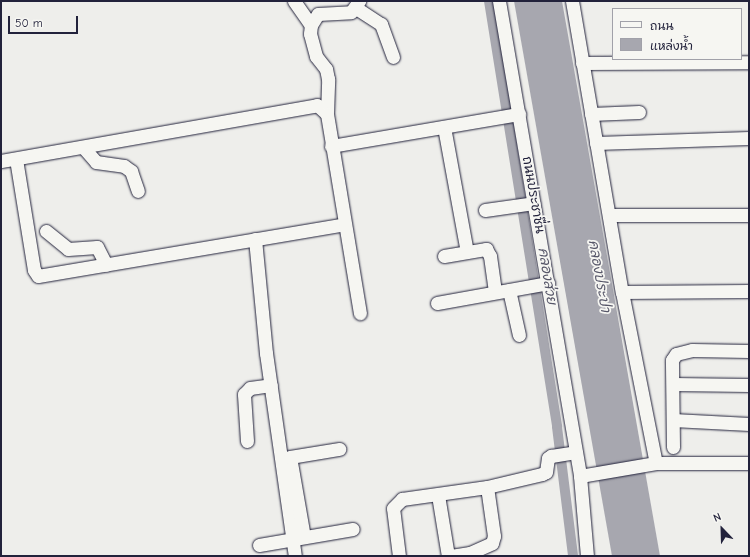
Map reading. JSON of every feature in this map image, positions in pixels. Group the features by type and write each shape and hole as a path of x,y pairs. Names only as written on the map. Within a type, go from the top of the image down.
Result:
{"street":[{"path":"294,1 311,24"},
{"name":"ถนนประชาชื่น","path":"499,1 512,115 566,453 580,476 587,556"},
{"path":"572,1 651,463"},
{"path":"360,313 331,146 327,114 328,79 326,69 316,56 310,34 311,24 318,14 344,13 358,4 381,24 393,57"},
{"path":"582,63 749,62"},
{"path":"1,161 317,105 327,114"},
{"path":"591,114 639,112"},
{"path":"331,146 512,115"},
{"path":"444,127 467,252"},
{"path":"596,143 749,138"},
{"path":"83,147 96,162 124,166 131,171 138,191"},
{"path":"16,159 34,270 38,276 344,224"},
{"path":"486,210 527,204"},
{"path":"609,215 749,214"},
{"path":"46,231 68,249 97,247 106,265"},
{"path":"255,239 271,385 298,538"},
{"path":"444,256 482,248 488,252 495,292"},
{"path":"437,303 540,285"},
{"path":"509,290 520,336"},
{"path":"622,292 749,291"},
{"path":"673,447 672,360 676,354 692,350 749,351"},
{"path":"673,384 749,385"},
{"path":"247,441 244,394 250,388 271,385"},
{"path":"673,420 749,424"},
{"path":"295,556 298,538 290,457 339,449"},
{"path":"399,556 393,508 396,502 402,498 438,495 487,487 542,474 546,472 548,458 566,453"},
{"path":"580,476 595,472 651,463 749,463"},
{"path":"451,556 470,553 492,543 494,536 487,487"},
{"path":"438,495 448,556"},
{"path":"259,545 353,529"}],"water":[{"name":"คลองประปา","path":"514,1 562,1 660,556 612,556"}],"waterway":[{"name":"คลองส่วย","path":"489,1 557,427 573,556"}]}
